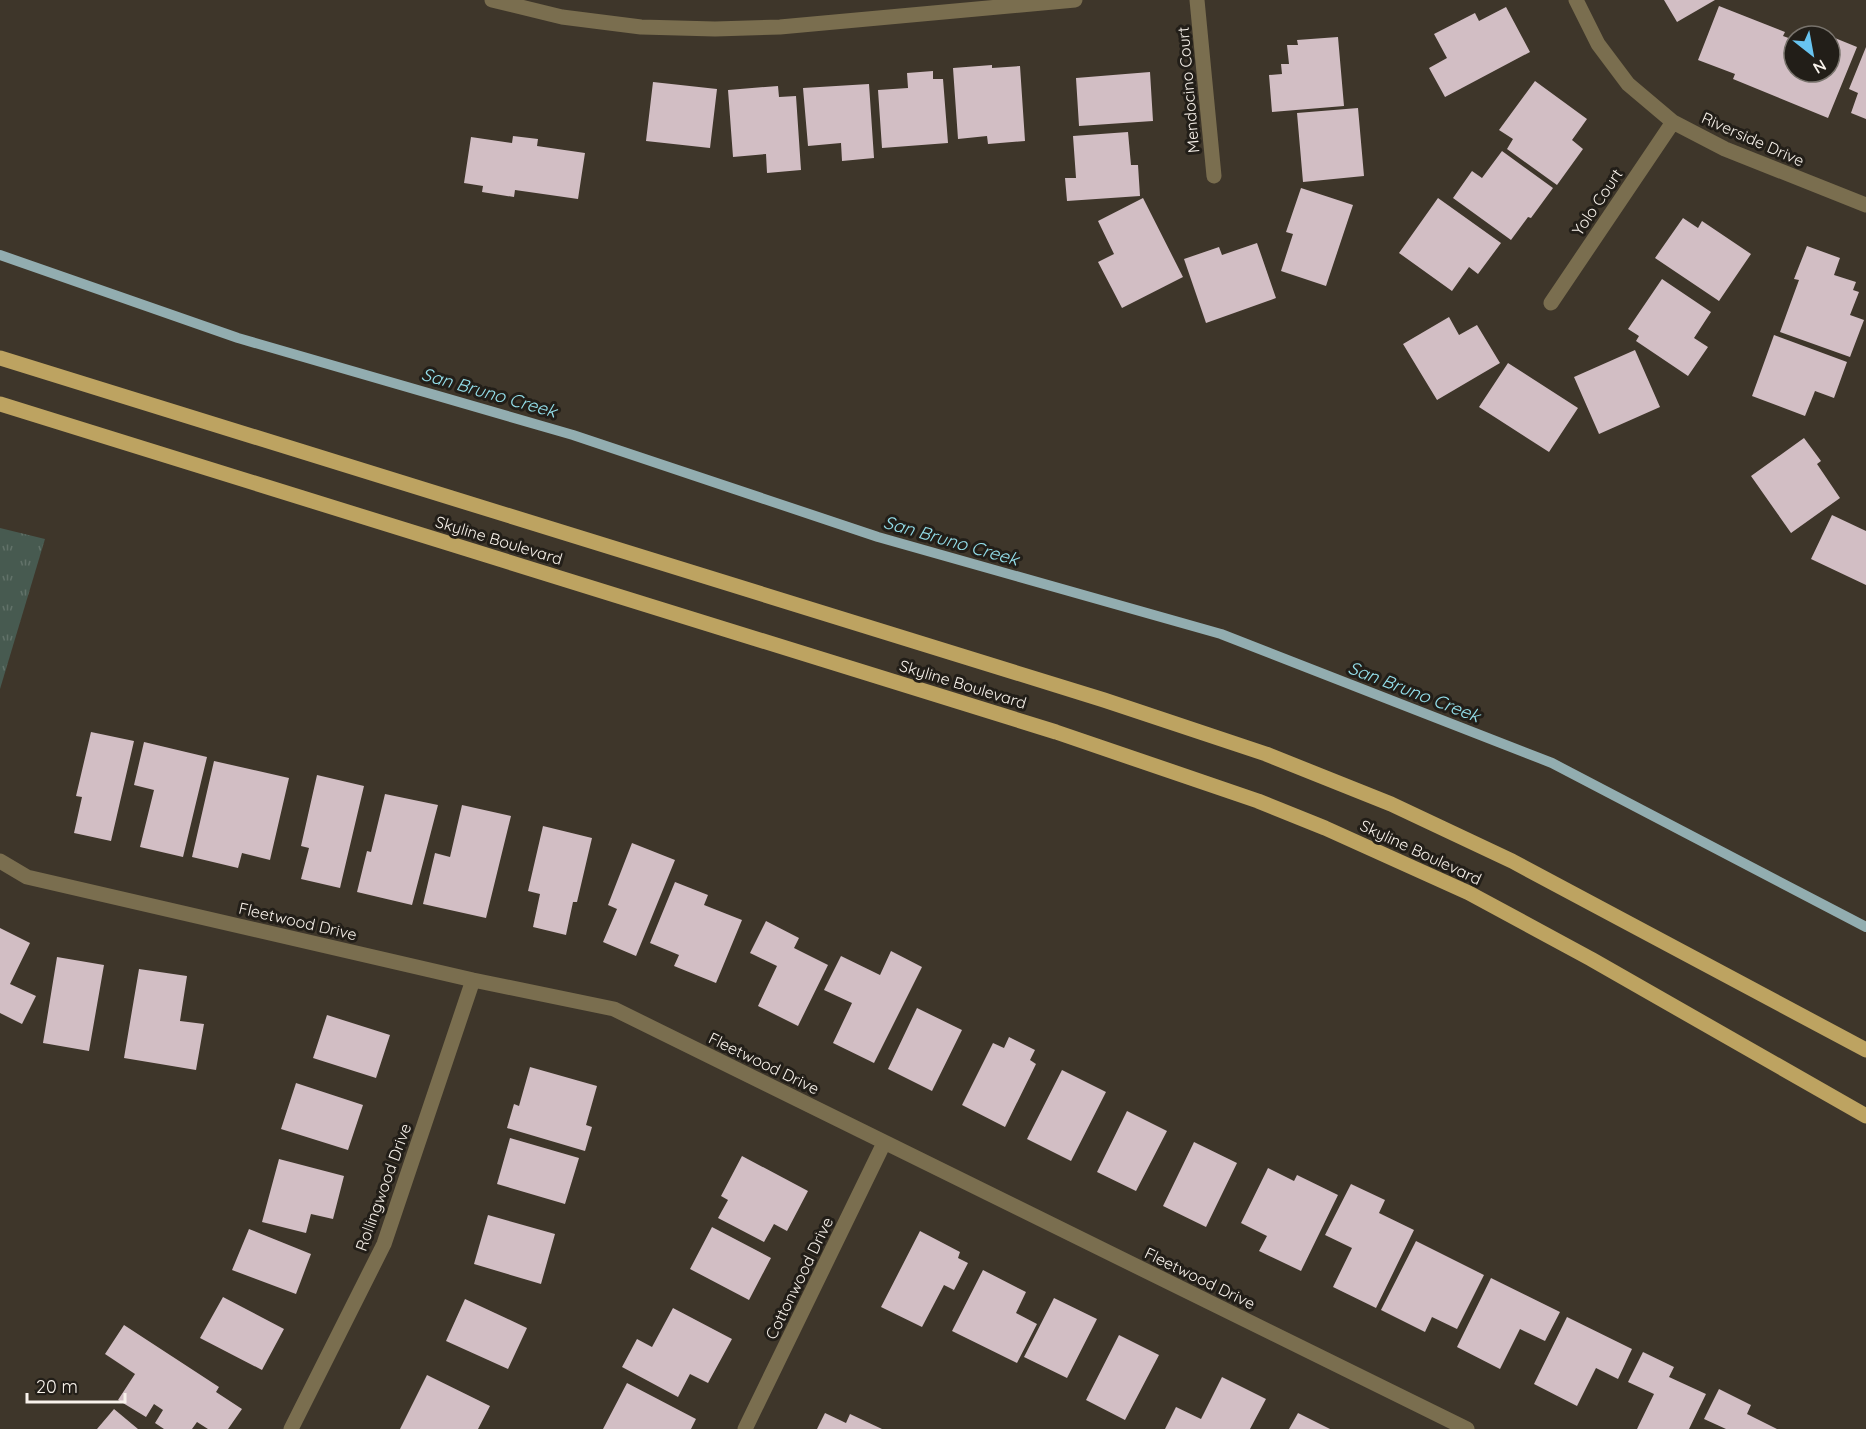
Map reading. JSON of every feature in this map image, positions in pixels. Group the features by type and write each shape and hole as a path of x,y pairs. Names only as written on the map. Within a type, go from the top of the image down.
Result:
{"main road":[{"name":"Skyline Boulevard","path":"0,358 1081,692 1266,754 1391,804 1512,861 1866,1050"},
{"name":"Skyline Boulevard","path":"0,404 1056,732 1258,801 1325,828 1469,893 1591,959 1866,1116"}],"street":[{"path":"492,0 562,17 641,27 715,29 780,27 933,6 1075,0"},
{"name":"Mendocino Court","path":"1197,0 1214,176"},
{"name":"Riverside Drive","path":"1576,0 1598,44 1628,84 1673,122 1725,150 1866,205"},
{"name":"Yolo Court","path":"1551,303 1673,122"},
{"name":"Fleetwood Drive","path":"0,861 27,877 473,980 614,1009 1467,1429"},
{"name":"Rollingwood Drive","path":"291,1429 384,1244 473,980"},
{"name":"Cottonwood Drive","path":"745,1429 884,1143"}],"green space":[{"path":"0,528 45,539 0,689"}],"building":[{"path":"1664,0 1715,0 1677,22"},
{"path":"1719,6 1782,31 1782,84 1842,84 1828,118 1733,79 1735,74 1698,60"},
{"path":"1506,7 1530,52 1445,97 1429,68 1447,58 1434,34 1475,13 1479,21"},
{"path":"1338,37 1344,106 1272,112 1269,75 1282,74 1281,64 1289,64 1287,45 1298,45 1297,40"},
{"path":"1842,41 1857,47 1842,84"},
{"path":"1866,47 1866,119 1851,113 1858,93 1849,89"},
{"path":"992,65 992,68 1020,66 1025,141 988,144 987,136 958,139 953,68"},
{"path":"933,71 933,79 943,79 948,143 882,148 878,90 908,88 907,73"},
{"path":"1150,72 1153,121 1079,126 1076,78"},
{"path":"1535,81 1587,119 1572,140 1583,149 1557,185 1507,149 1513,139 1499,130"},
{"path":"653,82 717,89 710,148 646,141"},
{"path":"869,84 874,158 842,161 841,143 808,146 803,88"},
{"path":"778,86 779,97 796,96 801,170 767,173 766,154 733,157 728,90"},
{"path":"1358,108 1364,176 1303,182 1297,113"},
{"path":"1128,132 1131,165 1138,165 1140,196 1067,201 1065,178 1076,178 1073,136"},
{"path":"513,136 538,139 537,146 585,153 578,199 515,190 514,197 482,192 483,186 464,183 471,137 512,143"},
{"path":"1502,151 1553,188 1511,240 1453,198 1472,171 1482,178"},
{"path":"1301,188 1353,205 1326,286 1281,271 1293,234 1286,232"},
{"path":"1143,198 1183,277 1122,308 1098,262 1114,254 1098,221"},
{"path":"1438,198 1501,243 1478,274 1469,267 1452,291 1399,253"},
{"path":"1683,218 1698,228 1702,221 1751,254 1719,301 1655,258"},
{"path":"1257,243 1276,298 1206,323 1184,259 1219,247 1222,255"},
{"path":"1807,246 1840,258 1834,275 1856,282 1853,290 1859,292 1850,315 1864,320 1850,357 1780,332 1799,280 1794,279"},
{"path":"1662,279 1711,312 1694,338 1708,347 1688,376 1636,341 1639,336 1628,329"},
{"path":"1449,317 1459,335 1477,325 1500,363 1437,400 1403,344"},
{"path":"1774,335 1847,362 1834,398 1815,391 1805,416 1752,396"},
{"path":"1635,350 1660,407 1599,434 1574,377"},
{"path":"1508,363 1578,408 1549,452 1479,407"},
{"path":"1804,438 1821,461 1817,464 1840,498 1791,533 1751,476"},
{"path":"1832,515 1866,531 1866,585 1811,559"},
{"path":"91,732 134,741 111,841 74,833 82,797 76,796"},
{"path":"144,742 207,757 183,857 140,847 154,790 134,785"},
{"path":"214,761 289,778 270,860 242,853 238,868 192,857"},
{"path":"317,775 364,786 340,888 301,879 309,848 301,846"},
{"path":"385,794 438,805 412,905 357,892 367,851 371,852"},
{"path":"462,805 511,816 486,918 423,904 435,853 450,857"},
{"path":"543,826 592,838 577,902 573,902 566,935 533,927 540,894 528,891"},
{"path":"632,843 675,860 636,956 603,942 617,909 608,905"},
{"path":"675,882 708,895 704,905 742,920 716,983 674,966 679,955 650,943"},
{"path":"766,921 799,938 794,948 828,965 798,1026 758,1006 777,966 750,953"},
{"path":"0,928 30,943 10,984 36,996 22,1024 0,1013"},
{"path":"891,951 922,967 874,1063 833,1043 852,1003 824,990 841,956 880,975"},
{"path":"57,957 104,965 89,1051 43,1043"},
{"path":"139,969 187,976 180,1021 204,1024 196,1070 124,1058"},
{"path":"917,1008 962,1030 932,1091 888,1069"},
{"path":"327,1015 390,1035 376,1078 313,1058"},
{"path":"1009,1037 1035,1050 1030,1060 1036,1064 1005,1127 962,1105 993,1043 1004,1048"},
{"path":"530,1067 597,1086 586,1125 592,1127 585,1151 507,1128 514,1104 519,1106"},
{"path":"1062,1070 1106,1092 1071,1161 1027,1139"},
{"path":"296,1083 363,1105 348,1150 281,1129"},
{"path":"1127,1111 1167,1131 1136,1191 1097,1172"},
{"path":"510,1138 579,1158 565,1204 497,1184"},
{"path":"1194,1142 1237,1163 1206,1227 1163,1206"},
{"path":"742,1156 808,1191 787,1231 774,1224 764,1242 718,1218 728,1200 721,1196"},
{"path":"279,1159 344,1176 333,1219 311,1214 306,1233 262,1222"},
{"path":"1268,1168 1294,1181 1297,1175 1338,1195 1301,1271 1259,1251 1267,1236 1241,1223"},
{"path":"1351,1184 1385,1200 1379,1213 1414,1230 1376,1308 1333,1287 1352,1248 1325,1235"},
{"path":"488,1215 555,1234 541,1284 474,1264"},
{"path":"712,1227 771,1258 749,1300 690,1269"},
{"path":"249,1229 311,1254 296,1294 232,1270"},
{"path":"920,1231 960,1252 958,1258 968,1263 954,1290 944,1285 922,1327 881,1307"},
{"path":"1416,1241 1484,1275 1457,1329 1432,1317 1425,1332 1381,1310"},
{"path":"983,1270 1026,1292 1016,1313 1037,1324 1017,1363 952,1331"},
{"path":"1491,1278 1560,1312 1545,1341 1520,1329 1500,1369 1457,1347"},
{"path":"223,1297 284,1329 262,1370 200,1338"},
{"path":"1054,1298 1097,1319 1067,1378 1024,1357"},
{"path":"465,1299 527,1328 508,1369 446,1341"},
{"path":"673,1308 732,1339 708,1383 690,1374 678,1397 622,1367 637,1339 652,1347"},
{"path":"1567,1317 1632,1349 1618,1379 1596,1368 1577,1406 1534,1384"},
{"path":"124,1325 219,1387 216,1392 242,1409 228,1429 208,1429 197,1422 192,1429 164,1429 155,1423 163,1410 154,1404 146,1417 118,1400 135,1374 105,1354"},
{"path":"1119,1335 1159,1355 1125,1420 1086,1400"},
{"path":"1643,1352 1674,1367 1669,1377 1706,1394 1689,1429 1637,1429 1654,1394 1628,1382"},
{"path":"427,1375 490,1406 478,1429 400,1429"},
{"path":"1222,1377 1266,1399 1250,1429 1165,1429 1176,1407 1201,1419"},
{"path":"627,1383 696,1419 691,1429 603,1429"},
{"path":"1719,1389 1751,1405 1747,1414 1777,1429 1726,1429 1704,1419"},
{"path":"114,1409 138,1429 97,1429"},
{"path":"825,1413 846,1423 850,1414 882,1429 817,1429"},
{"path":"1298,1413 1330,1429 1289,1429"}],"waterway":[{"name":"San Bruno Creek","path":"0,255 238,338 573,435 878,537 1221,634 1552,763 1866,927"}]}
